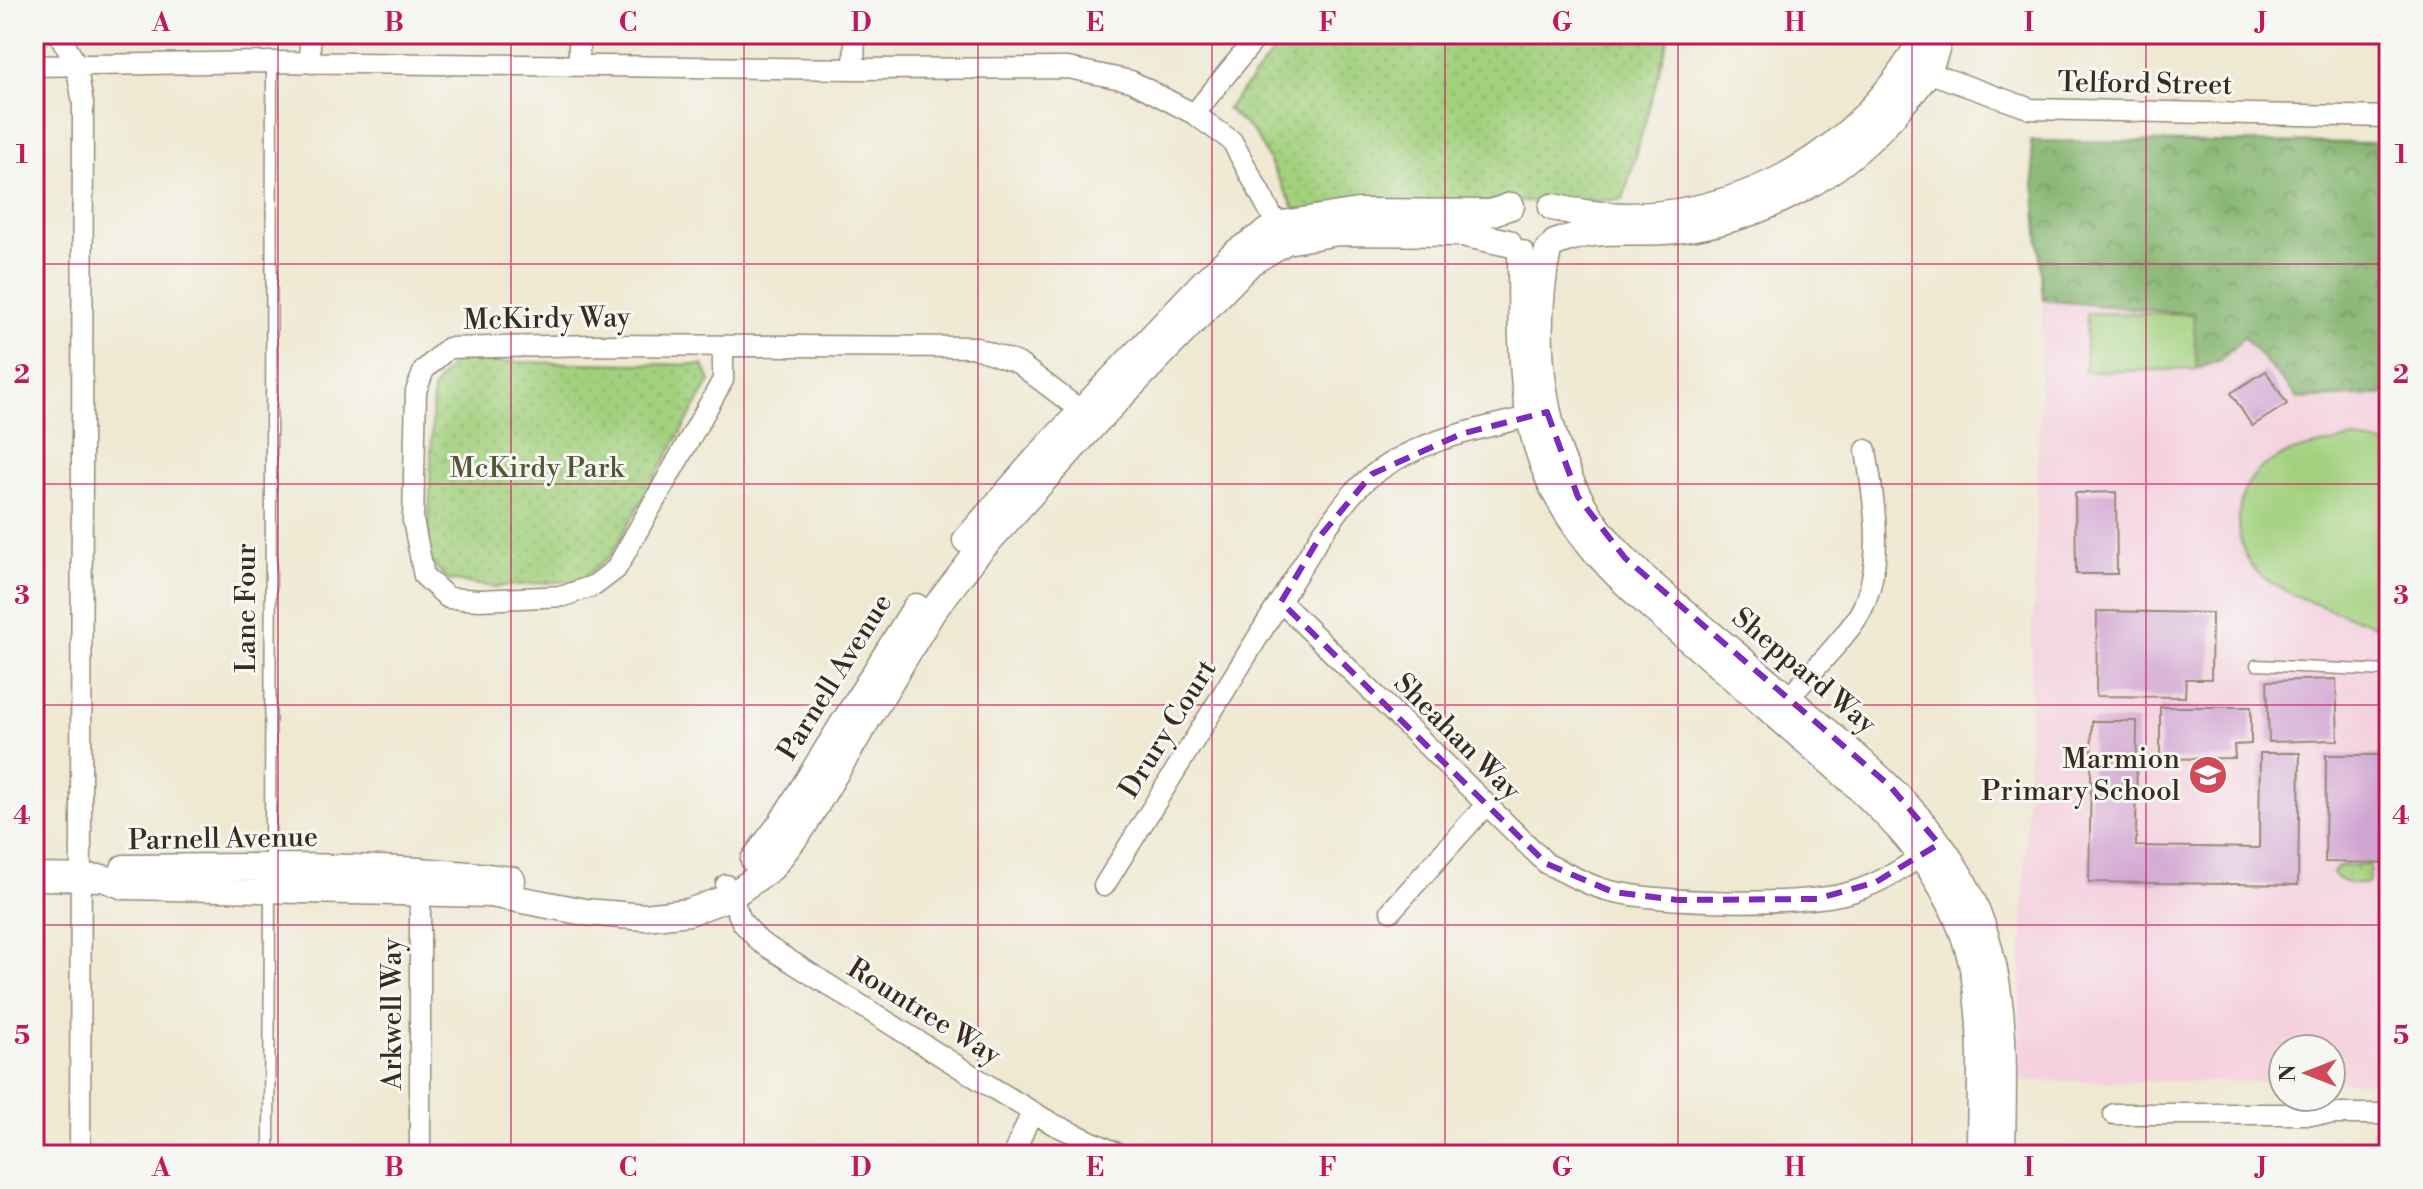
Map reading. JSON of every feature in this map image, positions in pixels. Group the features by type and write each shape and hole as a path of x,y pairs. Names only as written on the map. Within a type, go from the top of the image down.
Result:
{"street":[{"path":"59,34 76,64 83,103 91,878 80,1155"},
{"path":"309,34 311,63"},
{"path":"579,34 579,65"},
{"path":"854,69 855,34"},
{"path":"1194,114 1259,34"},
{"name":"Parnell Avenue","path":"34,877 91,878 124,886 270,877 420,882 613,916 645,917 689,912 771,868 802,828 932,612 976,555 1089,416 1282,233 1358,212 1490,213 1537,198 1552,207 1576,212 1643,215 1707,207 1769,187 1824,155 1917,69 1923,34"},
{"name":"Parnell Avenue","path":"1282,233 1462,233 1540,254 1598,230 1672,230 1723,222 1804,191 1869,141 1941,34"},
{"path":"34,66 272,62 854,69 1068,68 1131,81 1194,114 1232,141 1282,233"},
{"name":"Telford Street","path":"1917,69 2031,109 2389,117"},
{"path":"1511,206 1503,228 1514,248"},
{"path":"1552,207 1560,225 1552,247"},
{"name":"Sheppard Way","path":"1552,247 1540,319 1538,415 1550,480 1567,512 1618,578 1867,794 1902,829 1930,850 1972,966 1981,1056 1980,1155"},
{"name":"Sheppard Way","path":"1514,248 1523,387 1593,520 1665,596 1890,786 1930,850 1971,898 1989,943 1999,989 2003,1024 2002,1155"},
{"name":"McKirdy Way","path":"723,346 723,380 616,569 595,585 564,596 480,600 448,598 424,576 413,520 416,391 424,370 448,348 723,346 973,347 1018,363 1089,416"},
{"path":"1281,602 1321,535 1346,500 1372,474 1429,444 1538,415"},
{"path":"1789,698 1862,610 1877,562 1866,450"},
{"name":"Sheahan Way","path":"1281,602 1547,864 1613,892 1678,900 1817,899 1847,894 1930,850"},
{"name":"Drury Court","path":"1104,886 1281,602"},
{"path":"1391,911 1485,806"},
{"name":"Arkwell Way","path":"420,882 420,1155"},
{"name":"Rountree Way","path":"728,891 742,922 760,942 1032,1112 1121,1155"},
{"path":"1013,1155 1032,1112"},
{"path":"2114,1114 2389,1114"}],"lane":[{"name":"Lane Four","path":"269,1155 272,62"},
{"path":"2256,665 2389,671"}],"highlighted area":[{"path":"1547,412 1578,497 1625,558 1890,786 1939,844 1876,882 1817,899 1678,900 1613,892 1547,864 1281,602 1321,535 1372,474 1461,434"}],"shaded area":[{"name":"Marmion Primary School","path":"2043,300 2193,314 2221,360 2244,337 2298,399 2389,394 2389,1082 2347,1082 2347,1033 2267,1033 2267,1082 2018,1081"}],"green space":[{"path":"1288,34 1670,34 1623,200 1346,205 1298,215 1255,134 1227,109"},
{"path":"2031,141 2389,143 2389,394 2298,399 2244,337 2221,360 2197,369 2193,314 2043,300"},
{"path":"2087,313 2193,314 2197,369 2085,372"},
{"name":"McKirdy Park","path":"453,361 703,365 710,381 611,555 581,580 493,587 447,580 428,558 433,389"},
{"path":"2350,439 2389,445 2389,630 2318,605 2266,579 2251,565 2240,536 2241,502 2247,484 2259,470 2290,453"},
{"path":"2370,864 2369,882 2364,884 2345,882 2333,873 2338,866"}],"building":[{"path":"2266,371 2287,404 2252,426 2231,393"},
{"path":"2116,492 2117,574 2076,574 2075,493"},
{"path":"2097,611 2212,613 2211,679 2186,679 2185,697 2096,696"},
{"path":"2336,679 2338,740 2269,742 2267,681"},
{"path":"2160,707 2251,707 2251,744 2234,745 2235,758 2160,759"},
{"path":"2092,721 2137,721 2136,846 2259,848 2260,753 2300,753 2298,885 2089,882"},
{"path":"2326,755 2386,755 2385,863 2325,862"}],"place":[{"name":"Marmion Primary School","path":"2208,775"}]}
